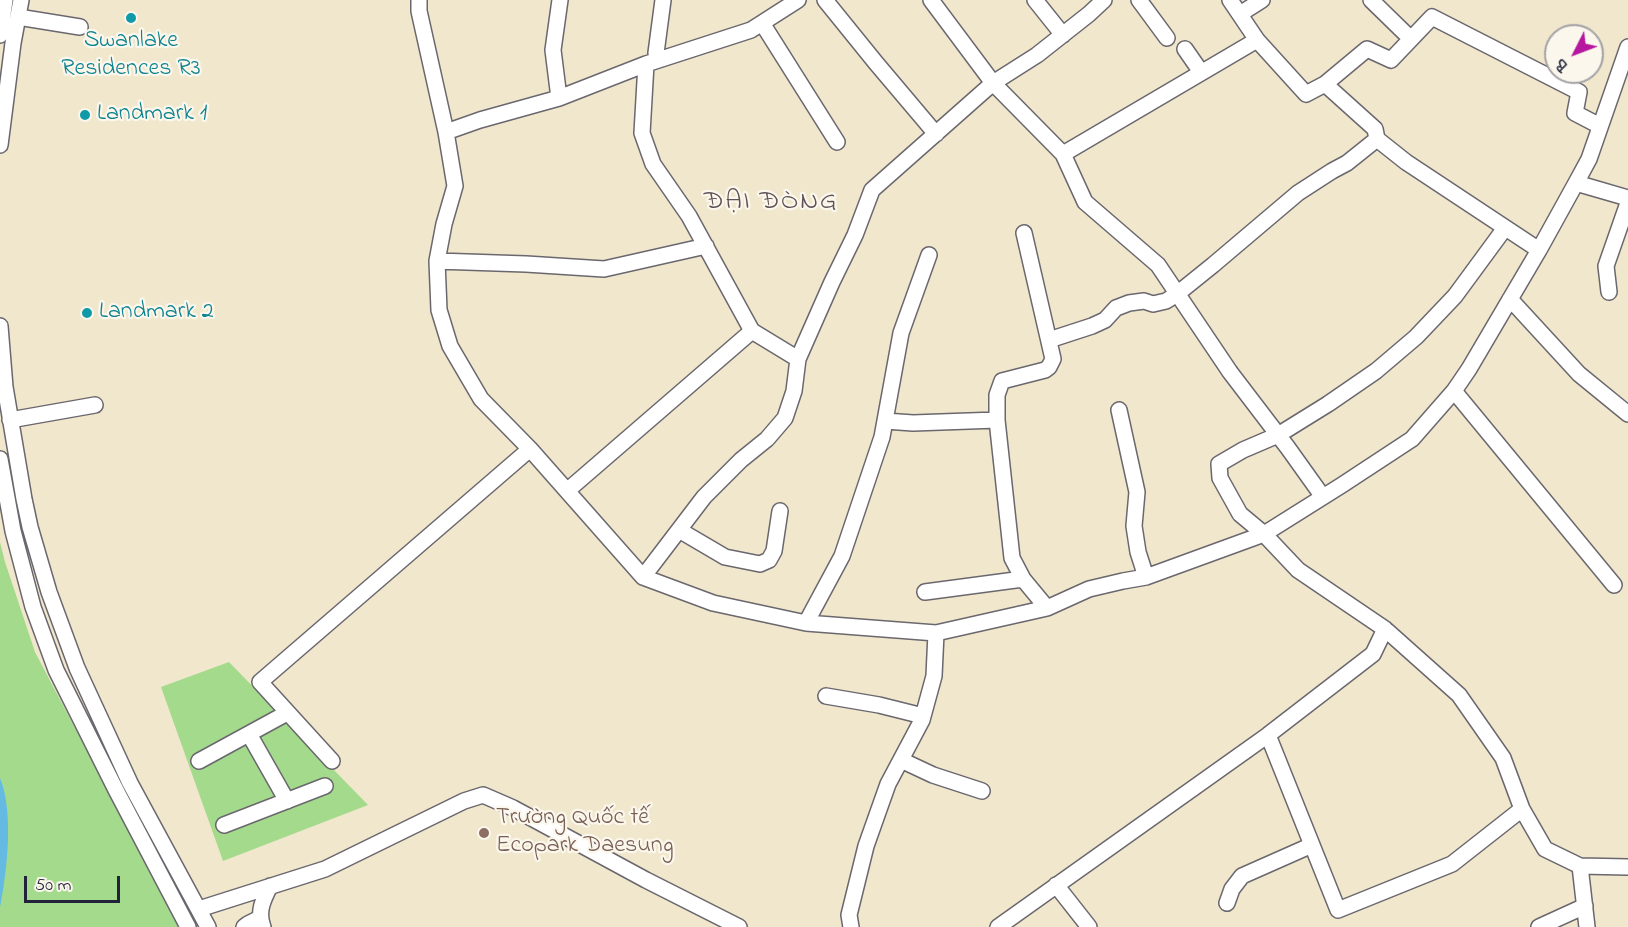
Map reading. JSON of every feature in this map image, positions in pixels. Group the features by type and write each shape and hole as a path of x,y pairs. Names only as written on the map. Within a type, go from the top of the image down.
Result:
{"street":[{"path":"0,35 5,0"},
{"path":"0,145 21,0"},
{"path":"419,0 419,11 446,132 455,186 444,224 437,261 439,310 450,346 481,399 568,490 643,577 713,603 806,623 936,633 1047,608 1089,589 1146,577 1264,534 1321,494 1412,439 1454,391 1539,250 1589,159 1628,47"},
{"path":"559,98 553,51 561,0"},
{"path":"663,0 642,133 653,164 689,216 752,331 798,358"},
{"path":"446,132 559,98 652,62 751,30 798,0"},
{"path":"825,0 936,134"},
{"path":"931,0 993,83 1063,154 1085,202 1158,265 1230,372 1321,494"},
{"path":"1035,0 1062,35"},
{"path":"643,577 704,496 766,439 785,418 794,391 798,358 855,235 872,189 993,83 1037,55 1104,0"},
{"path":"1139,0 1167,38"},
{"path":"1230,0 1257,40 1306,94 1325,84 1367,49 1391,60 1432,17 1579,92 1575,113 1600,126"},
{"path":"1239,14 1262,0"},
{"path":"1371,0 1411,39"},
{"path":"18,17 80,27"},
{"path":"762,23 837,142"},
{"path":"1063,154 1257,40"},
{"path":"1185,49 1201,72"},
{"path":"1325,84 1375,129 1377,139 1406,162 1539,250"},
{"path":"1049,340 1101,322 1120,306 1140,300 1157,304 1177,294 1298,193 1347,163 1377,139"},
{"path":"1575,183 1628,200 1606,266 1609,292"},
{"path":"1505,228 1455,296 1416,338 1376,371 1328,404 1278,435 1243,450 1220,464 1220,478 1240,514 1264,534 1298,570 1384,629 1459,695 1503,758 1522,809 1545,849 1580,866 1628,867"},
{"path":"1024,233 1053,359 1049,368 1045,370 1009,378 1000,383 997,394 998,420 1012,558 1023,579 1047,608"},
{"path":"437,261 604,269 706,246"},
{"path":"806,623 842,556 882,437 901,333 929,255"},
{"path":"1510,299 1579,374 1628,414"},
{"path":"0,326 10,420 30,527 49,592 77,668 130,783 208,927"},
{"path":"568,490 752,331"},
{"path":"1454,391 1614,585"},
{"path":"10,420 96,405"},
{"path":"1119,410 1137,492 1134,526 1138,552 1146,577"},
{"path":"885,421 913,423 998,420"},
{"path":"332,761 260,682 530,449"},
{"path":"0,459 13,531 33,607 56,670 188,927"},
{"path":"679,530 725,557 760,564 769,560 774,551 780,511"},
{"path":"13,531 30,527"},
{"path":"926,592 1023,579"},
{"path":"998,927 1268,735 1373,654 1384,629"},
{"path":"851,927 849,915 866,846 888,784 923,716 934,676 936,633"},
{"path":"826,696 889,707 923,716"},
{"path":"199,761 287,712"},
{"path":"249,734 286,801"},
{"path":"1268,735 1338,910 1452,864 1522,809"},
{"path":"901,760 933,775 982,791"},
{"path":"116,790 130,783"},
{"path":"224,825 325,786"},
{"path":"199,909 325,869 464,801 483,795 513,808 739,927"},
{"path":"1227,903 1232,888 1242,876 1312,845"},
{"path":"1580,866 1587,927"},
{"path":"1056,885 1089,927"},
{"path":"244,927 248,924 262,923 262,901 270,886"},
{"path":"1539,927 1585,906"}],"green space":[{"path":"0,542 35,652 182,927 0,927"},
{"path":"229,662 368,805 223,861 161,687"}],"water":[{"path":"0,778 7,808 8,842 0,907"}],"place":[{"name":"Swanlake Residences R3","path":"131,18"},
{"name":"Landmark 1","path":"85,115"},
{"name":"Landmark 2","path":"87,313"},
{"name":"Trường Quốc tế Ecopark Daesung","path":"484,833"}],"district":[{"name":"ĐẠI ĐÒNG","path":"771,204"}]}
